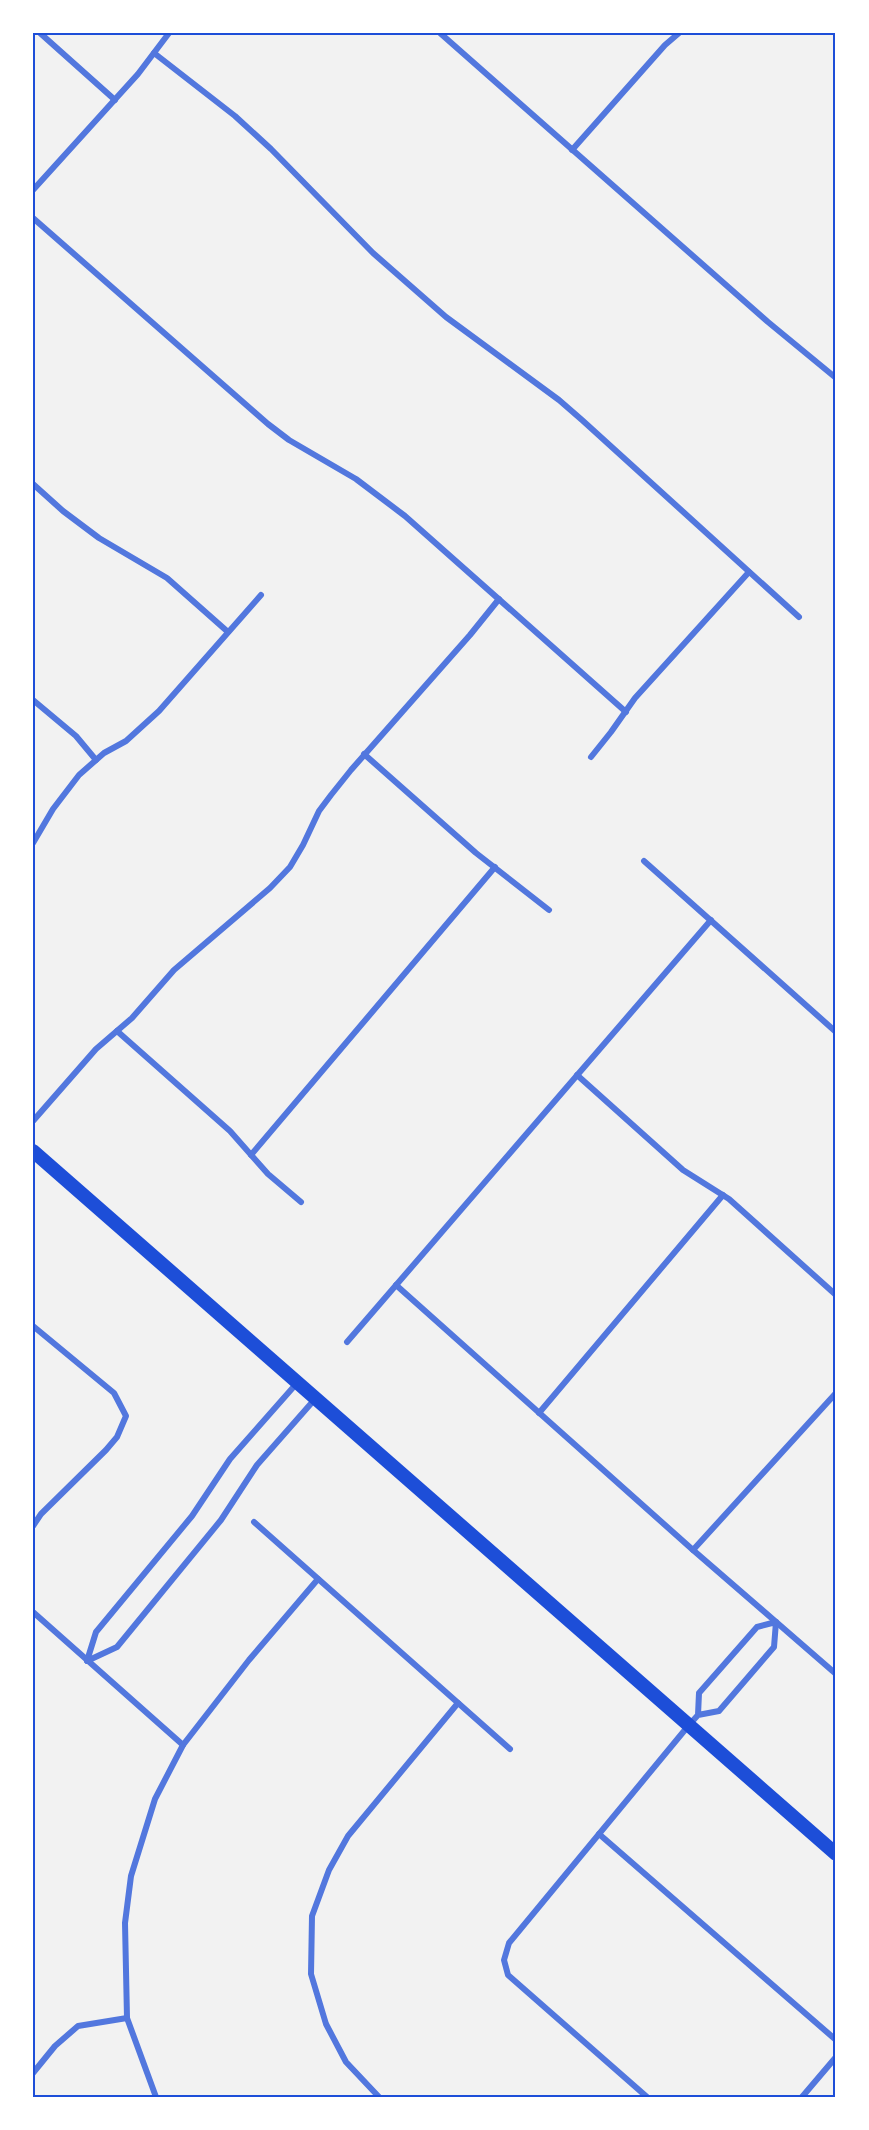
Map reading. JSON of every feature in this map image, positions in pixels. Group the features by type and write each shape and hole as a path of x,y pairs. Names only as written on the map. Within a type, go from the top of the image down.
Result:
{"main road":[{"path":"33,1151 315,1399 693,1720 836,1854"}],"street":[{"path":"40,33 115,100"},
{"path":"33,189 115,100 169,33"},
{"path":"440,33 768,322 836,378"},
{"path":"572,150 665,45 679,33"},
{"path":"154,53 235,116 271,149 373,253 446,317 574,413 799,617"},
{"path":"33,218 268,424 290,440 356,479 405,516 626,712"},
{"path":"33,484 63,511 99,538 166,578 228,632"},
{"path":"591,757 635,698 749,572"},
{"path":"33,843 68,788 104,753 126,741 151,718 261,595"},
{"path":"33,1121 96,1049 132,1018 174,970 270,888 290,867 319,811 364,754 499,599"},
{"path":"33,700 76,736 96,760"},
{"path":"364,754 495,867 549,910"},
{"path":"644,861 836,1032"},
{"path":"251,1155 495,867"},
{"path":"346,1342 711,920"},
{"path":"117,1031 230,1131 268,1174 301,1202"},
{"path":"577,1076 683,1170 723,1195 836,1295"},
{"path":"539,1413 723,1195"},
{"path":"396,1285 693,1551 836,1674"},
{"path":"33,1326 114,1393 126,1416 117,1437 41,1514 33,1526"},
{"path":"87,1661 96,1632 192,1516 230,1460 298,1383"},
{"path":"693,1551 836,1393"},
{"path":"87,1661 117,1647 221,1520 257,1465 315,1399"},
{"path":"254,1522 510,1749"},
{"path":"156,2097 127,2018 125,1923 131,1876 155,1799 183,1745 249,1660 318,1579"},
{"path":"33,1612 183,1745"},
{"path":"647,2097 508,1975 504,1960 509,1943 693,1720 699,1693 757,1627 776,1622"},
{"path":"693,1720 719,1711 774,1647 776,1622"},
{"path":"379,2097 346,2062 326,2024 311,1974 312,1916 329,1870 348,1836 458,1703"},
{"path":"599,1834 836,2040"},
{"path":"33,2073 55,2046 78,2026 127,2018"},
{"path":"802,2097 836,2057"}]}
